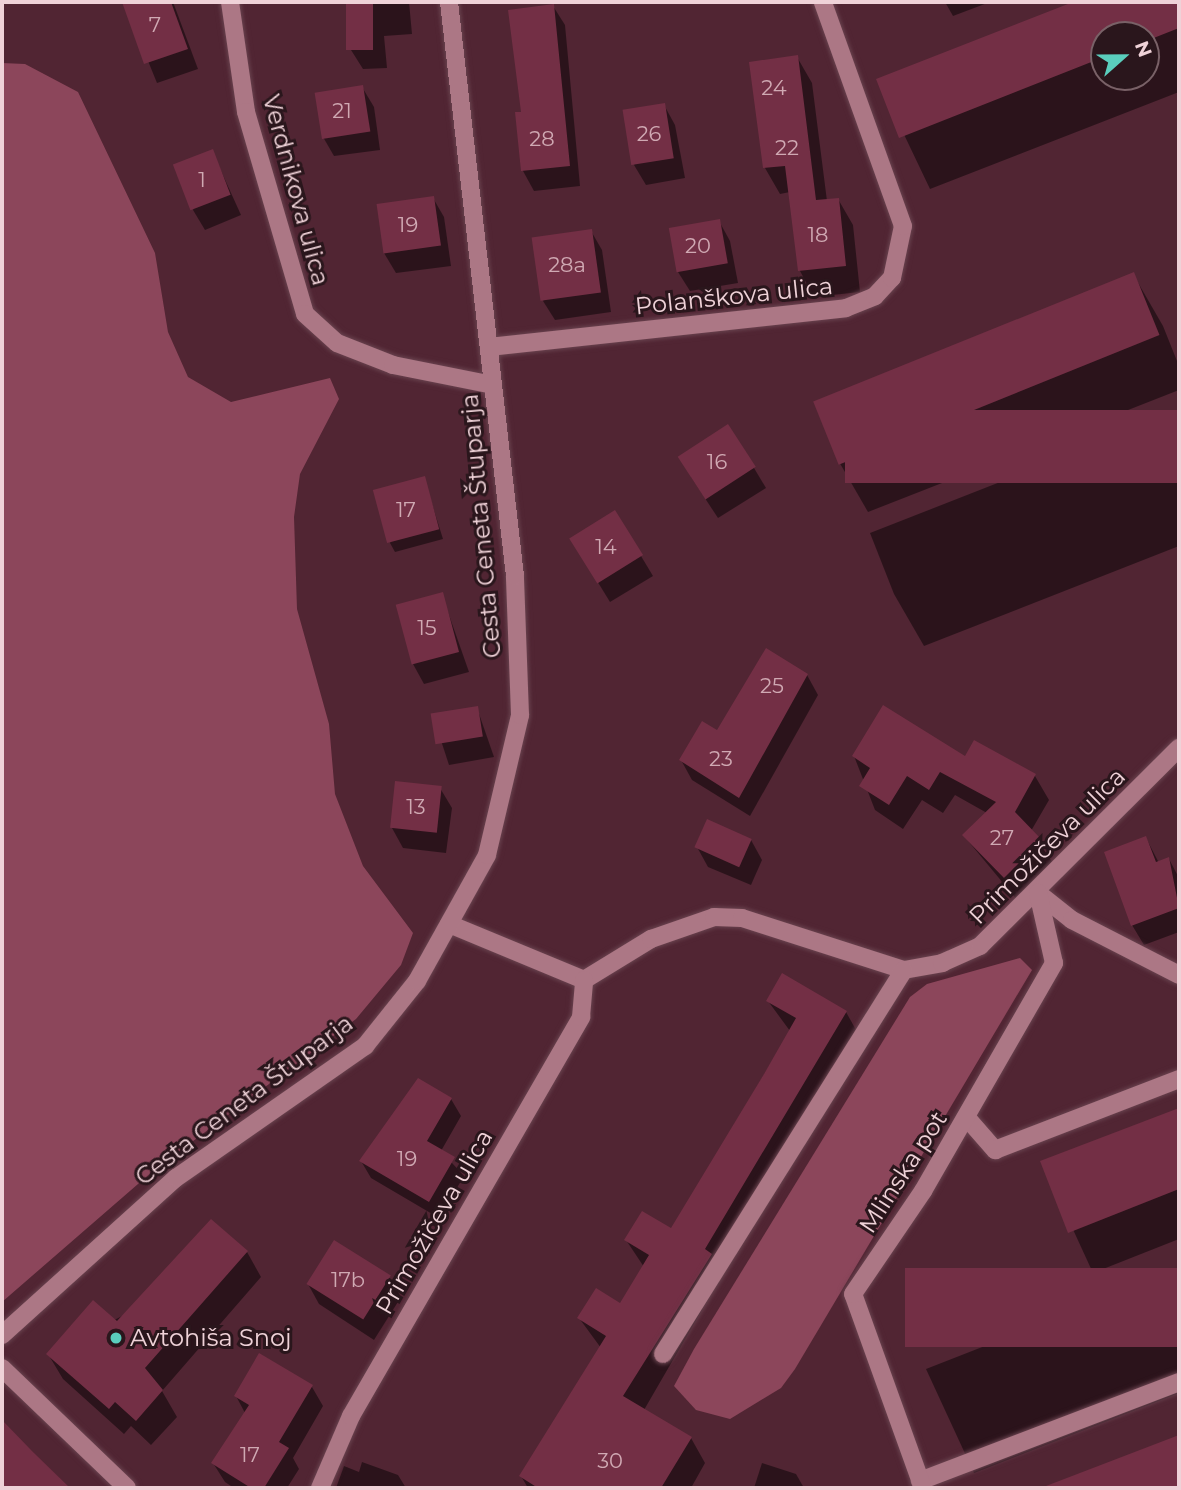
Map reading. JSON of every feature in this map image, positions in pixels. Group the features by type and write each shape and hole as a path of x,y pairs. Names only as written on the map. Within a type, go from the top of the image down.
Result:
{"street":[{"name":"Verdnikova ulica","path":"230,2 246,112 305,314 337,343 393,365 492,385"},
{"name":"Cesta Ceneta Štuparja","path":"2,1335 176,1178 365,1046 417,981 487,855 520,716 515,576 449,2"},
{"name":"Polanškova ulica","path":"489,347 846,308 875,296 897,265 903,226 823,2"},
{"name":"Primožičeva ulica","path":"904,970 980,946 1038,893 1179,748"},
{"path":"1038,893 1072,920 1179,975"},
{"name":"Mlinska pot","path":"1038,893 1054,963 967,1118 853,1294 921,1485 1179,1382"},
{"path":"449,924 584,979 651,939 714,917 741,918 904,970 663,1354"},
{"name":"Primožičeva ulica","path":"320,1488 351,1416 581,1017 584,979"},
{"path":"967,1118 995,1150 1179,1079"},
{"path":"2,1368 127,1488"}],"shaded area":[{"path":"2,63 25,64 78,92 155,253 168,332 188,377 231,402 330,378 339,399 300,474 294,517 297,609 329,724 335,794 363,866 413,933 401,965 356,1019 153,1171 2,1302"},
{"path":"1020,958 1032,970 795,1369 781,1388 730,1419 696,1410 674,1386 910,997 927,984"}],"building":[{"path":"122,2 171,2 188,49 144,64"},
{"path":"346,2 373,2 373,50 346,50"},
{"path":"1073,2 1179,2 1179,28 1160,35 1160,21 1090,21 1090,63 899,138 876,79"},
{"path":"554,4 570,166 521,171 515,112 521,112 508,10"},
{"path":"798,55 816,200 839,198 846,266 798,271 785,166 763,168 749,62"},
{"path":"363,85 370,131 322,139 315,93"},
{"path":"665,103 674,158 631,165 623,110"},
{"path":"213,149 231,195 190,210 173,164"},
{"path":"434,196 441,246 384,254 377,204"},
{"path":"720,219 728,263 677,272 669,228"},
{"path":"592,229 601,292 541,301 532,237"},
{"path":"1134,272 1159,335 839,465 813,402"},
{"path":"845,410 1179,410 1179,483 845,483"},
{"path":"728,424 756,467 705,499 678,457"},
{"path":"425,476 439,529 387,543 373,490"},
{"path":"615,510 643,555 597,584 569,539"},
{"path":"443,592 459,652 412,665 396,605"},
{"path":"766,648 808,674 739,798 679,760 702,721 717,730"},
{"path":"883,705 965,756 974,740 1036,774 1015,812 1042,840 1004,878 962,835 996,802 940,772 929,790 907,776 889,805 859,786 870,768 852,756"},
{"path":"478,706 483,737 435,744 431,714"},
{"path":"395,781 442,786 437,833 390,828"},
{"path":"707,819 752,839 739,867 694,847"},
{"path":"1146,836 1156,862 1169,857 1179,908 1131,926 1104,852"},
{"path":"782,973 847,1011 705,1249 712,1254 623,1396 692,1437 661,1488 538,1488 519,1476 606,1336 577,1318 596,1288 620,1303 649,1255 624,1240 642,1211 671,1228 764,1074 796,1018 766,1001"},
{"path":"418,1078 452,1098 427,1141 455,1157 429,1202 359,1161"},
{"path":"1179,1108 1179,1189 1068,1233 1040,1161"},
{"name":"Avtohiša Snoj","path":"211,1219 248,1251 145,1368 163,1390 136,1421 115,1402 109,1409 46,1354 93,1300 117,1321"},
{"path":"334,1240 391,1276 363,1320 306,1284"},
{"path":"905,1268 1179,1268 1179,1347 905,1347"},
{"path":"259,1353 313,1385 279,1442 289,1448 264,1488 251,1488 211,1463 249,1405 234,1396"},
{"path":"2,1420 32,1451 70,1488 2,1488"},
{"path":"1179,1435 1179,1488 1046,1486"}],"place":[{"name":"Avtohiša Snoj","path":"116,1338"}]}
